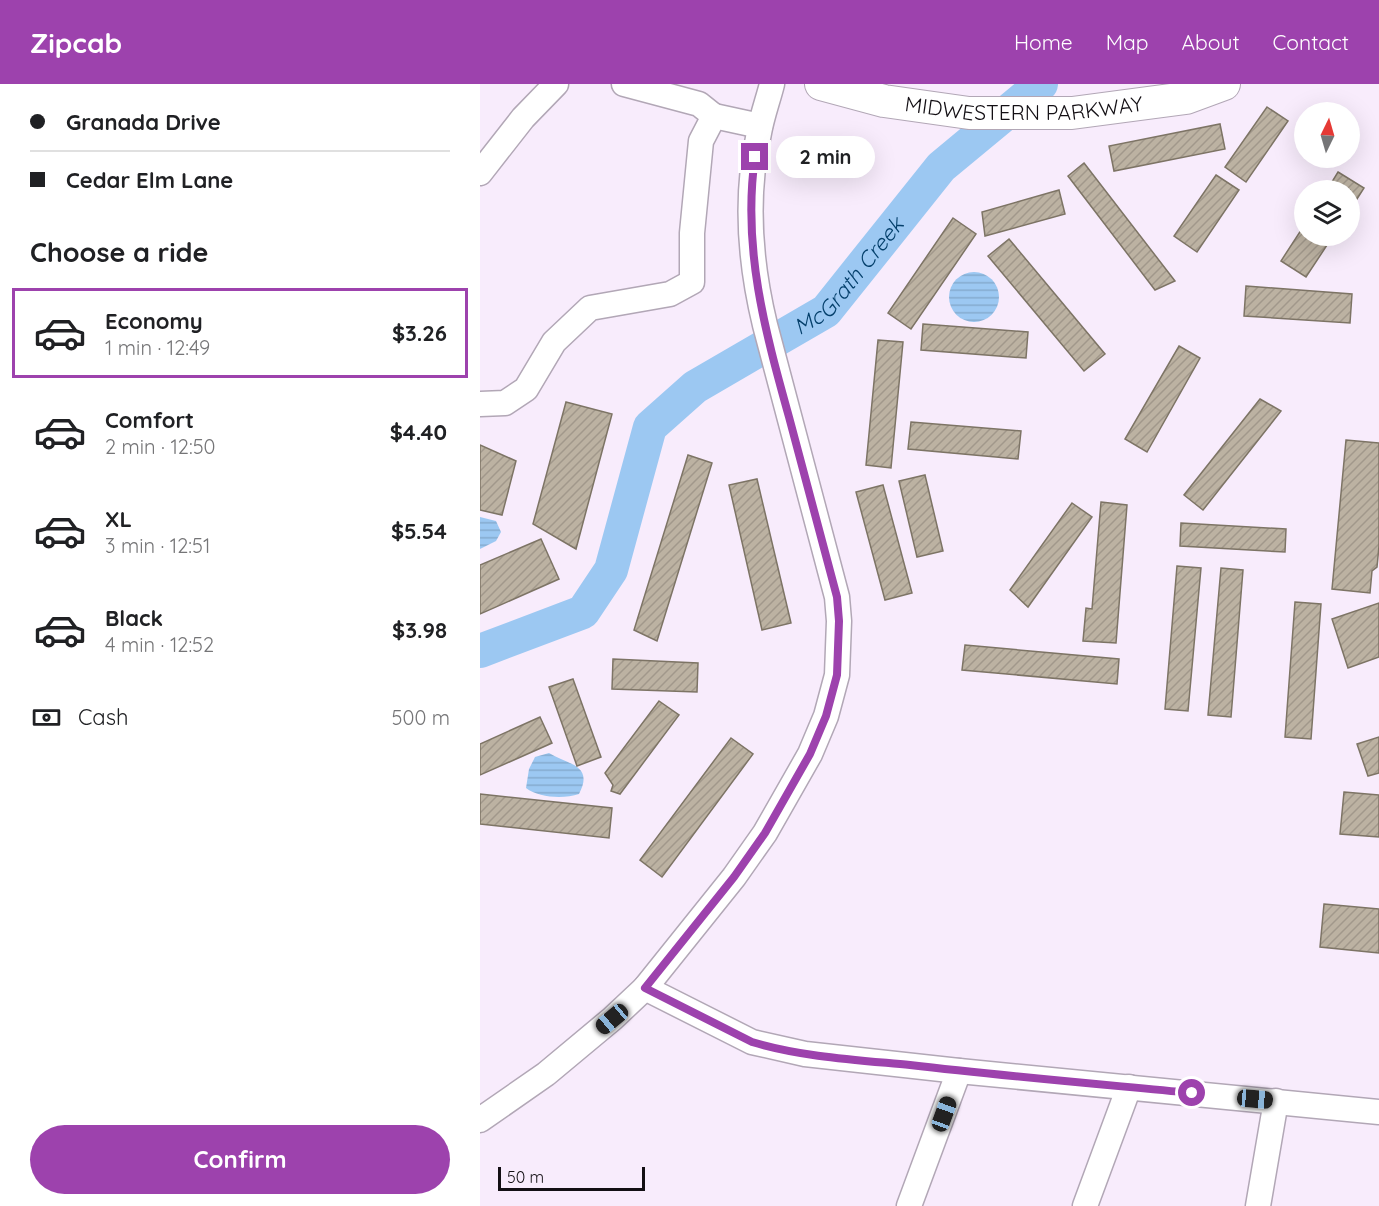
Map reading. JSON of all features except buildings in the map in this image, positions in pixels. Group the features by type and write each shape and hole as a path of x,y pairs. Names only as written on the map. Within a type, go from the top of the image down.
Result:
{"main road":[{"name":"MIDWESTERN PARKWAY","path":"821,84 884,101 969,113 1072,113 1186,98 1224,84"}],"street":[{"path":"480,173 523,118 556,84"},
{"path":"624,84 699,104 714,116 760,126"},
{"path":"480,1120 546,1074 645,988 734,877 765,833 810,754 826,716 837,675 839,621 837,597 759,303 751,234 752,180 760,126 772,84"},
{"path":"480,404 505,403 526,389 554,342 590,308 670,294 693,282 692,234 701,141 714,116"},
{"path":"645,988 752,1042 805,1054 1379,1112"},
{"path":"909,1206 960,1071"},
{"path":"1085,1206 1129,1087"},
{"path":"1258,1206 1276,1101"}],"water":[{"path":"969,272 979,272 992,279 999,292 999,302 992,315 979,322 969,322 960,318 953,311 949,302 949,292 953,283 960,276"},
{"path":"480,517 496,521 501,532 496,541 480,549"},
{"path":"549,753 581,771 583,784 579,794 552,797 526,788 529,769 535,757"}],"waterway":[{"name":"McGrath Creek","path":"480,651 583,612 611,570 650,427 695,387 826,311 941,167 1041,84"}],"route":[{"path":"755,157 752,180 751,234 759,303 837,597 839,621 837,675 826,716 810,754 765,833 734,877 645,988 752,1042 768,1047 805,1054 938,1069 1192,1093"}]}
